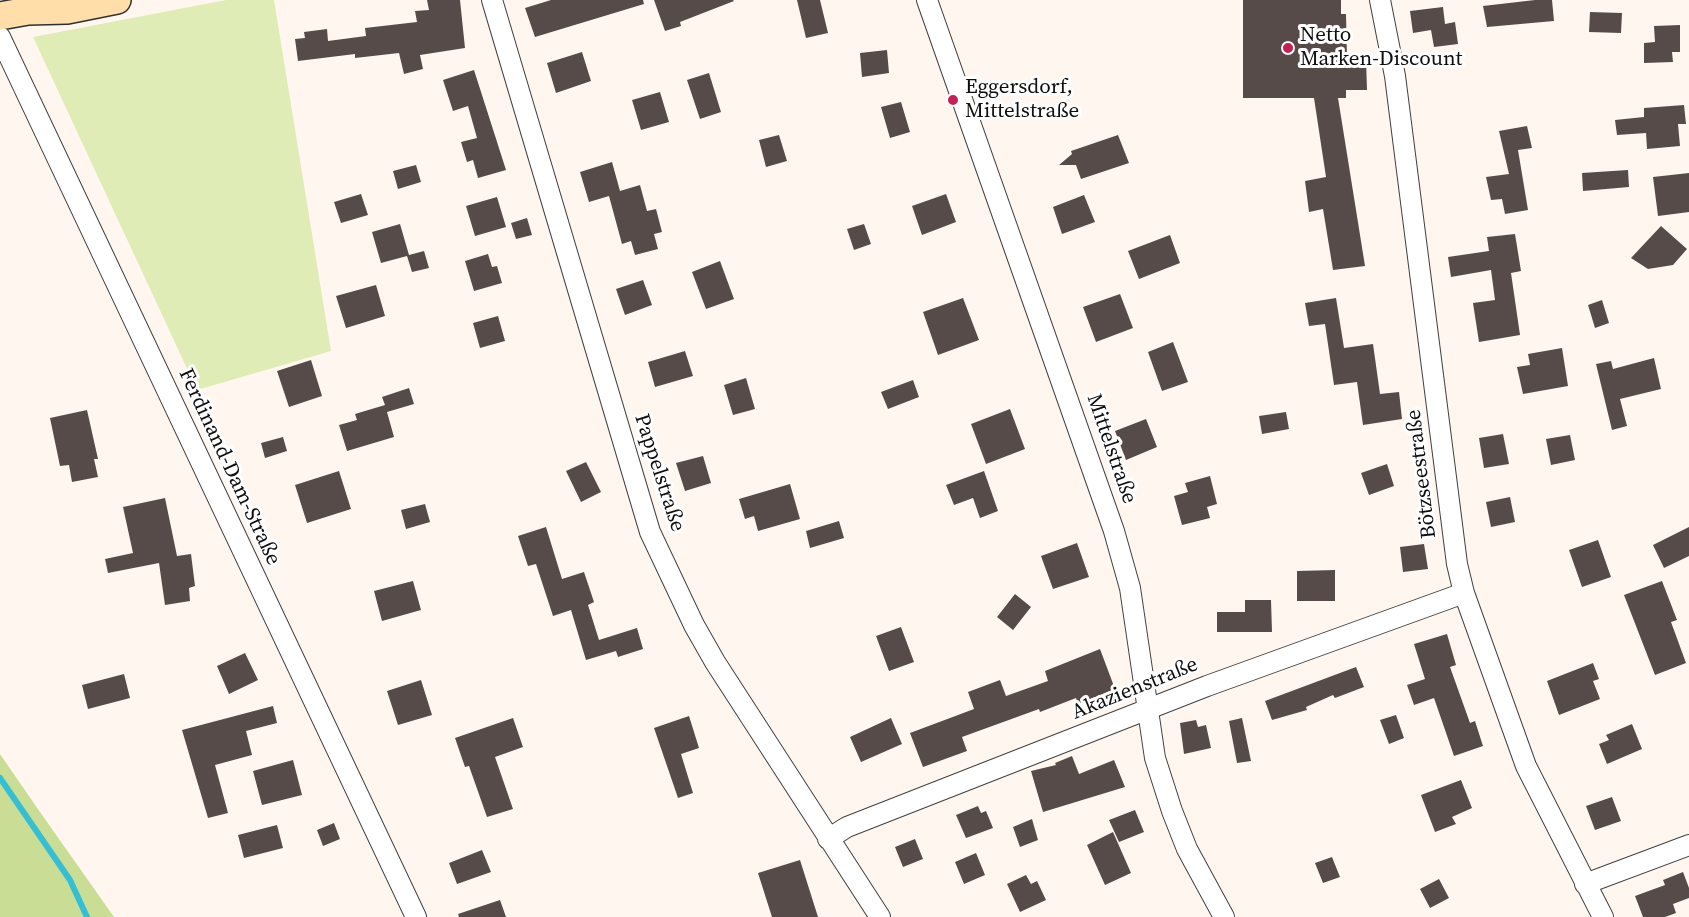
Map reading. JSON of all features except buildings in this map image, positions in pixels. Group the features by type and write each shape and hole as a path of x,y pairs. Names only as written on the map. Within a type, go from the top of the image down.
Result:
{"main road":[{"path":"28,11 56,0"},
{"path":"0,16 28,11 67,10 117,0"}],"street":[{"name":"Pappelstraße","path":"492,0 651,532 694,625 715,662 880,917"},
{"name":"Mittelstraße","path":"927,0 1114,531 1130,588 1155,758 1172,811 1197,868 1224,917"},
{"name":"Bötzseestraße","path":"1380,0 1395,76 1457,564 1464,593 1526,766 1603,917"},
{"name":"Ferdinand-Dam-Straße","path":"0,37 416,917"},
{"name":"Akazienstraße","path":"828,838 847,827 1148,710 1464,593"},
{"path":"1585,884 1689,845"}],"green space":[{"path":"226,0 274,0 331,351 197,390 33,37"},
{"path":"0,754 40,812 114,917 0,917"}],"waterway":[{"path":"0,778 70,880 87,917"}],"place":[{"name":"Netto Marken-Discount","path":"1288,48"},
{"name":"Eggersdorf, Mittelstraße","path":"953,100"}]}
